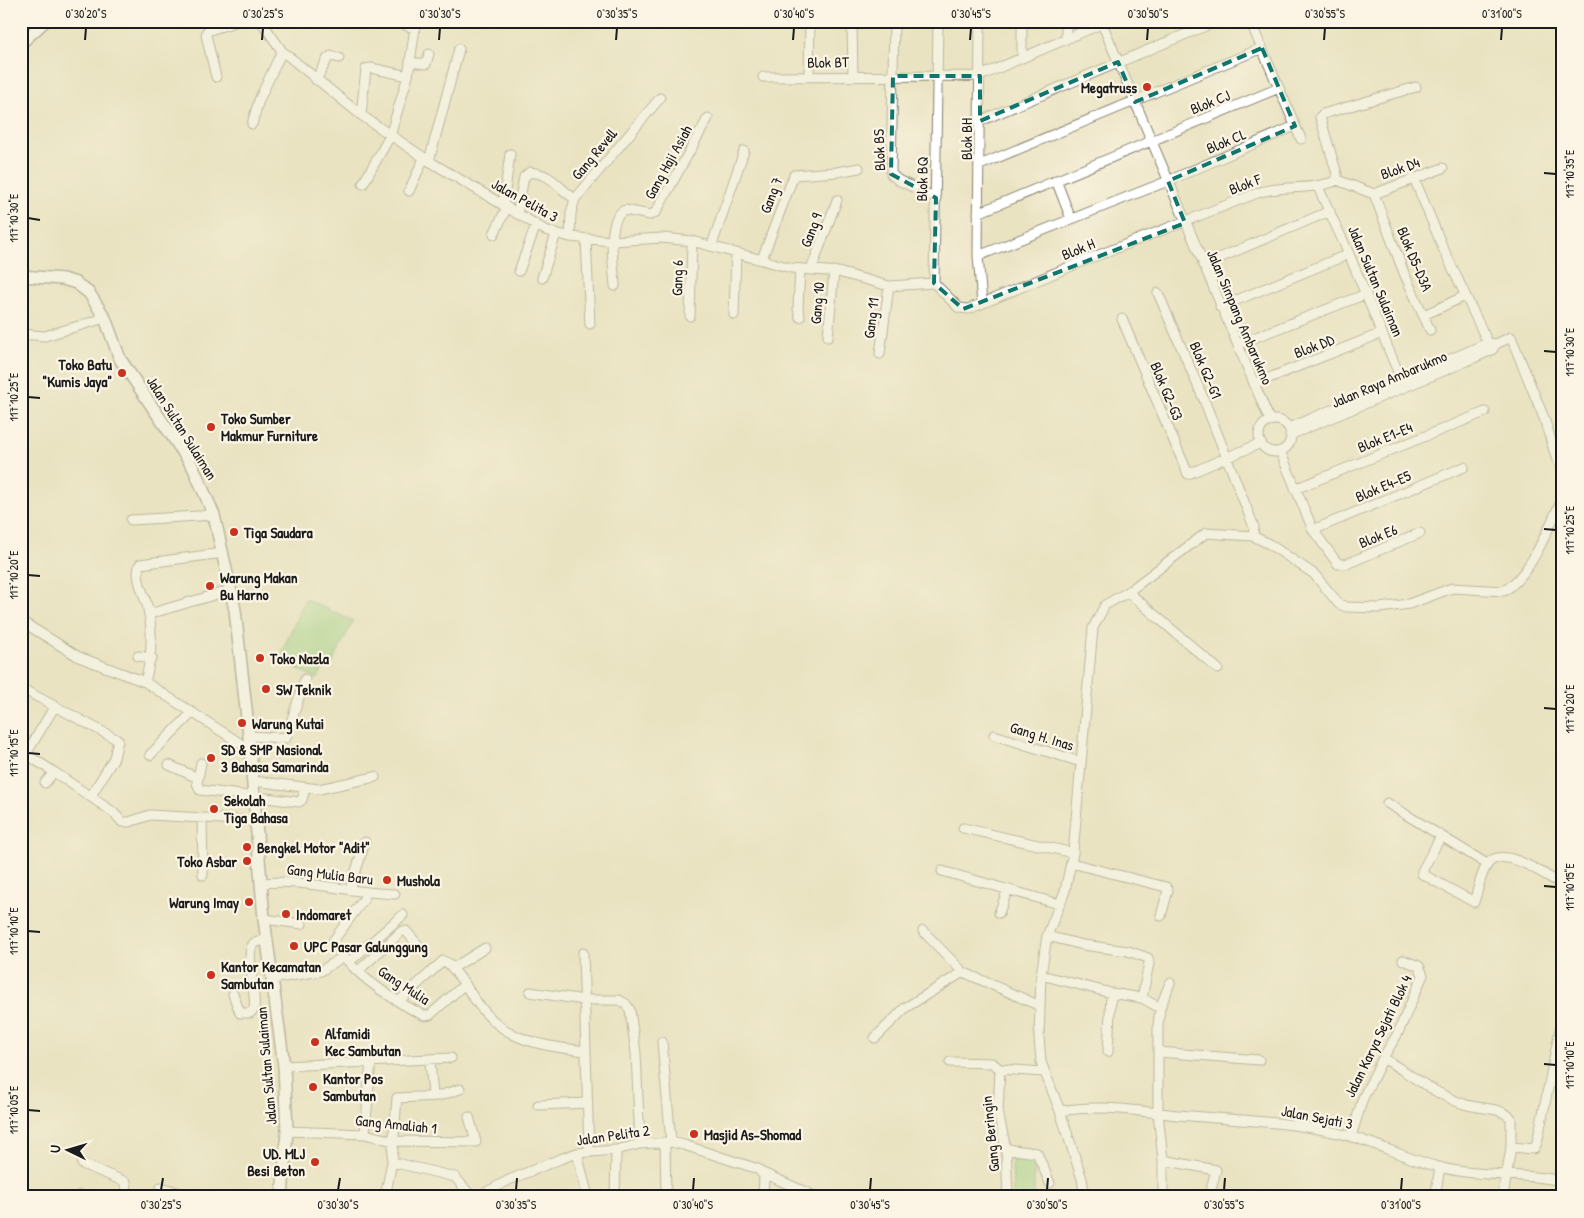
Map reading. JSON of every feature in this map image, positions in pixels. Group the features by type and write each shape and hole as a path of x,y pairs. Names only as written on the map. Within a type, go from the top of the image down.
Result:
{"main road":[{"path":"21,43 45,21"},
{"name":"Jalan Sultan Sulaiman","path":"21,276 63,278 76,283 90,293 105,318 120,359 192,467 214,515 235,610 257,821 264,920 284,1066 287,1131 282,1197"}],"street":[{"path":"216,77 206,35 208,31 238,21"},
{"name":"Jalan Pelita 3","path":"261,21 282,51 316,80 390,136 517,214 556,234 611,241 662,238 692,241 800,270 834,271 889,286 934,283"},
{"path":"363,184 390,136 408,76 415,25 407,26 407,21"},
{"path":"809,76 810,21"},
{"path":"852,21 853,76"},
{"path":"893,76 894,21"},
{"name":"Blok BQ","path":"934,283 938,21"},
{"name":"Blok BH","path":"980,21 978,256 982,303"},
{"path":"1022,21 1022,57"},
{"path":"1066,21 1066,39"},
{"path":"980,121 1217,21"},
{"path":"1250,21 1301,139"},
{"path":"980,76 1104,22 1118,62 1168,181"},
{"path":"980,165 1262,48"},
{"path":"408,191 426,159 459,50"},
{"path":"252,124 259,100 282,51"},
{"path":"410,62 426,64 429,54"},
{"path":"316,80 328,58 331,56 339,58"},
{"path":"360,114 366,69 371,68 408,76"},
{"name":"Blok BS","path":"893,76 891,174 898,180 936,198"},
{"name":"Blok BT","path":"763,77 980,76"},
{"path":"1374,197 1337,180 1338,174 1320,117 1323,114 1416,87"},
{"name":"Blok CJ","path":"978,213 1279,88"},
{"name":"Gang Revell","path":"570,237 571,213 575,199 660,98"},
{"name":"Gang Haji Asiah","path":"611,241 620,212 625,210 650,215 659,209 708,118"},
{"name":"Blok CL","path":"978,256 1168,181 1295,126"},
{"path":"712,245 744,151"},
{"path":"494,234 505,206 510,154"},
{"name":"Gang 7","path":"762,260 794,175 837,172 859,168"},
{"name":"Blok D4","path":"1374,197 1414,178 1443,168"},
{"path":"517,214 524,177 530,172 552,178 563,191 575,199"},
{"path":"1414,178 1465,296 1492,343"},
{"path":"1056,180 1071,219"},
{"name":"Blok F","path":"1185,223 1276,188 1298,189 1318,187 1337,180"},
{"name":"Jalan Simpang Ambarukmo","path":"1168,181 1270,421"},
{"name":"Jalan Sultan Sulaiman","path":"1318,187 1349,254 1403,384"},
{"name":"Blok D5-D3A","path":"1374,197 1430,330"},
{"name":"Gang 9","path":"811,270 837,200"},
{"path":"1203,265 1330,211"},
{"name":"Blok H","path":"982,303 1086,260 1185,223"},
{"path":"519,271 536,225"},
{"path":"542,278 556,234"},
{"path":"586,239 590,324"},
{"path":"611,241 615,286"},
{"name":"Gang 6","path":"690,316 692,241"},
{"path":"734,315 736,253"},
{"path":"1220,306 1349,254"},
{"path":"800,270 798,308 800,317"},
{"name":"Gang 10","path":"828,337 834,271"},
{"path":"934,283 961,309 969,309 982,303"},
{"name":"Gang 11","path":"880,354 889,286"},
{"name":"Blok G2-G1","path":"1158,293 1254,527 1253,536"},
{"path":"1238,344 1366,294"},
{"path":"1424,315 1465,296"},
{"path":"21,334 45,336 105,318"},
{"name":"Blok G2-G3","path":"1122,319 1188,474 1227,458"},
{"name":"Blok DD","path":"1254,384 1382,333"},
{"name":"Jalan Raya Ambarukmo","path":"1290,432 1403,384 1492,343 1511,337 1544,418 1557,460 1563,468"},
{"name":"Blok E1-E4","path":"1295,489 1485,412"},
{"path":"1277,420 1290,432 1288,446 1280,451 1268,450 1261,443 1261,429 1270,421 1277,420"},
{"path":"1227,458 1261,443"},
{"path":"1280,451 1313,530"},
{"name":"Blok E4-E5","path":"1313,530 1464,467"},
{"path":"1085,1197 1082,1179 1060,1111 1044,1072 1039,1049 1041,975 1047,936 1065,891 1072,863 1093,628 1105,605 1128,592 1203,534 1214,532 1253,536 1269,544 1314,574 1339,604 1354,608 1390,607 1408,604 1452,588 1498,592 1510,587 1528,566 1563,498"},
{"path":"131,520 214,515"},
{"name":"Blok E6","path":"1313,530 1334,562 1338,564 1346,564 1420,533"},
{"path":"145,682 152,658 152,634 149,614 138,575 140,564 223,553"},
{"path":"149,614 231,590"},
{"path":"1128,592 1218,669"},
{"path":"21,621 78,657 145,682 249,749"},
{"path":"138,656 152,658"},
{"path":"249,736 286,738 305,679"},
{"path":"21,688 118,740 114,758 91,796"},
{"path":"55,706 23,755 91,796 125,823 150,814 257,821"},
{"path":"150,754 192,713"},
{"name":"Gang H. Inas","path":"994,736 1081,762"},
{"path":"201,763 198,778 200,790 299,802 302,800 305,788"},
{"path":"169,765 198,778"},
{"path":"45,783 54,772"},
{"path":"253,781 319,789 375,777"},
{"path":"1388,803 1487,864"},
{"path":"202,818 203,875"},
{"path":"963,828 1073,853"},
{"path":"1441,836 1422,874 1474,902 1487,864 1490,860 1505,856 1515,859 1563,885"},
{"path":"350,890 365,842"},
{"path":"1072,863 1166,887 1168,890 1161,916"},
{"path":"942,871 1059,904"},
{"name":"Gang Mulia Baru","path":"261,883 284,882 350,890 365,898 395,894"},
{"path":"999,914 1008,889"},
{"path":"347,959 333,941 365,898"},
{"path":"272,979 322,971 347,959 403,916"},
{"path":"264,920 302,924"},
{"path":"358,972 402,930 406,931 419,946"},
{"path":"923,931 963,972 1040,1006"},
{"path":"1047,936 1083,945 1128,951 1148,958 1149,962 1142,998"},
{"path":"233,994 240,1013 250,1013 254,1009 255,994 249,950 254,943 268,939"},
{"path":"453,968 485,948"},
{"path":"583,954 589,1152"},
{"name":"Gang Mulia","path":"347,959 358,972 399,1001 426,1016 465,984"},
{"name":"Jalan Karya Sejati Blok 4","path":"1351,1137 1356,1112 1382,1058 1398,1033 1423,975 1419,966 1403,960"},
{"path":"399,1001 440,963 446,962 453,968 488,1017 498,1026 532,1043 586,1051"},
{"path":"875,1038 905,1008 963,972"},
{"path":"1041,975 1142,998 1160,1008"},
{"path":"1163,1197 1163,1160 1158,1113 1158,1052 1160,1008 1170,983"},
{"path":"530,992 584,1000 619,1000 626,1004 630,1010 636,1053 640,1144"},
{"path":"1108,1052 1111,992"},
{"path":"1511,1147 1530,1149 1534,1148 1537,1143 1562,1012"},
{"path":"662,1042 668,1102 666,1197"},
{"path":"1158,1052 1259,1060"},
{"path":"284,1066 371,1060 451,1058"},
{"path":"1382,1058 1446,1097 1468,1105 1506,1113 1511,1118 1511,1147 1503,1197"},
{"path":"365,1134 371,1060"},
{"path":"430,1060 433,1096"},
{"path":"950,1062 992,1062 1000,1069 1044,1072"},
{"name":"Gang Beringin","path":"1000,1069 998,1112 1006,1149 1008,1197"},
{"path":"385,1197 392,1162 397,1098 433,1096 460,1089"},
{"path":"538,1105 588,1103"},
{"name":"Jalan Sejati 3","path":"1060,1111 1102,1106 1158,1113 1292,1123 1351,1137 1440,1167 1506,1176 1535,1175 1563,1181"},
{"name":"Gang Amaliah 1","path":"287,1131 365,1134 393,1141 476,1142 469,1117"},
{"name":"Jalan Pelita 2","path":"477,1197 508,1180 577,1153 616,1150 640,1144 668,1142 698,1148 761,1171 817,1197"},
{"path":"1006,1149 1037,1153 1050,1183"},
{"path":"615,1197 616,1150"},
{"path":"577,1153 588,1197"},
{"path":"1163,1160 1216,1170 1209,1197"},
{"path":"392,1162 455,1177 472,1197"},
{"path":"82,1164 126,1182 128,1197"},
{"path":"1435,1197 1440,1167"},
{"path":"761,1171 763,1197"},
{"path":"161,1187 180,1193 182,1197"}],"highlighted area":[{"path":"1262,48 1295,126 1168,181 1185,223 963,309 934,283 936,198 891,174 893,76 980,76 980,121 1118,62 1135,102"}],"green space":[{"path":"305,599 353,621 332,664 327,662 317,679 279,659"},
{"path":"1034,1159 1034,1197 1013,1197 1012,1160"}],"place":[{"name":"Megatruss","path":"1147,87"},
{"name":"Toko Batu \"Kumis Jaya\"","path":"122,373"},
{"name":"Toko Sumber Makmur Furniture","path":"211,427"},
{"name":"Tiga Saudara","path":"234,532"},
{"name":"Warung Makan Bu Harno","path":"210,586"},
{"name":"Toko Nazla","path":"260,658"},
{"name":"SW Teknik","path":"266,689"},
{"name":"Warung Kutai","path":"242,723"},
{"name":"SD & SMP Nasional 3 Bahasa Samarinda","path":"211,758"},
{"name":"Sekolah Tiga Bahasa","path":"214,809"},
{"name":"Bengkel Motor \"Adit\"","path":"247,847"},
{"name":"Toko Asbar","path":"247,861"},
{"name":"Mushola","path":"387,880"},
{"name":"Warung Imay","path":"249,902"},
{"name":"Indomaret","path":"286,914"},
{"name":"UPC Pasar Galunggung","path":"294,946"},
{"name":"Kantor Kecamatan Sambutan","path":"211,975"},
{"name":"Alfamidi Kec Sambutan","path":"315,1042"},
{"name":"Kantor Pos Sambutan","path":"313,1087"},
{"name":"Masjid As-Shomad","path":"694,1134"},
{"name":"UD. MLJ Besi Beton","path":"315,1162"}]}
